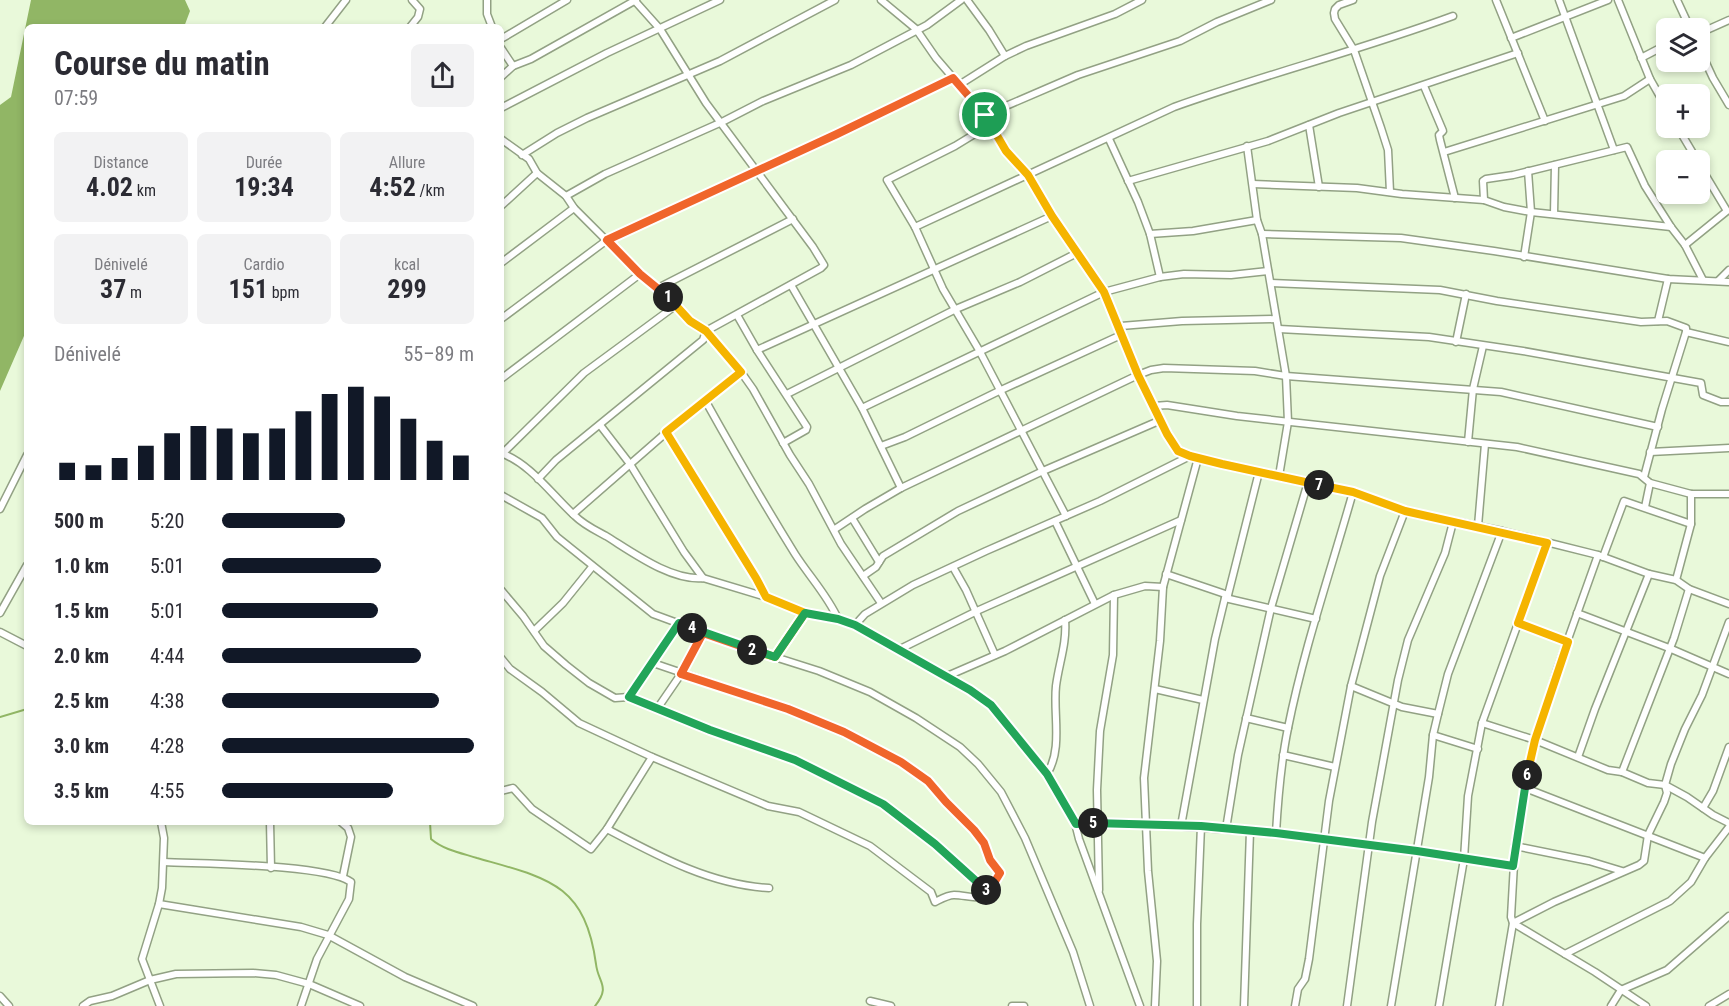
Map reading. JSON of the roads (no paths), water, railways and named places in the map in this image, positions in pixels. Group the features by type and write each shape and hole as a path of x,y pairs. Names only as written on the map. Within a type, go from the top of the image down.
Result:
{"street":[{"path":"327,24 346,0"},
{"path":"412,0 420,9 418,17 412,24"},
{"path":"487,0 487,15 491,24"},
{"path":"504,37 567,0"},
{"path":"504,74 513,66 531,59 635,0 660,29 706,103 824,265 706,331 703,340 556,460 538,479"},
{"path":"504,106 607,53 720,0"},
{"path":"522,155 556,133 735,53 835,0"},
{"path":"881,0 889,9 916,29 936,58 985,115 1006,151 1028,175 1052,216 1104,292 1138,375 1167,434 1178,451 1198,458 1353,492 1405,511 1502,531 1601,556 1649,574 1676,580 1689,590 1727,603 1729,595"},
{"path":"566,196 605,174 722,123 763,101 851,65 892,45 916,29 927,25 961,0"},
{"path":"967,0 1005,56"},
{"path":"959,85 1005,56 1026,46 1115,14 1142,0"},
{"path":"1353,0 1335,9 1335,19 1354,50 1388,150 1389,192"},
{"path":"1496,0 1545,121"},
{"path":"1559,0 1614,150"},
{"path":"1511,38 1608,0"},
{"path":"1618,0 1656,90"},
{"path":"1677,0 1685,18"},
{"path":"985,115 1078,75 1180,41 1217,22 1267,1"},
{"path":"915,227 1174,107 1354,50 1453,15"},
{"path":"1710,29 1729,20"},
{"path":"1641,58 1656,50"},
{"path":"504,52 513,66"},
{"path":"1128,181 1268,141 1339,113 1518,54"},
{"path":"1710,72 1729,105"},
{"path":"504,317 607,240 953,78"},
{"path":"1444,152 1624,96 1650,79"},
{"path":"1424,86 1443,131 1439,135 1455,198"},
{"path":"991,124 955,146 887,180 915,227 943,289 979,350 1066,516"},
{"path":"1309,125 1319,187"},
{"path":"1109,139 1150,234 1160,277"},
{"path":"504,141 534,164 537,173 566,196 574,208 640,274 658,288 690,321 706,331 741,372 753,388 835,529 841,544 881,603"},
{"path":"1246,146 1257,220 1262,234 1286,375 1288,422 1278,476"},
{"path":"1484,200 1483,181 1627,147 1645,186 1685,245 1703,280"},
{"path":"1554,214 1555,165"},
{"path":"1524,257 1531,212 1528,171"},
{"path":"504,203 537,173"},
{"path":"1685,245 1727,211 1710,183"},
{"path":"1253,184 1484,200 1504,207 1531,212 1671,227"},
{"path":"504,261 574,208"},
{"path":"757,350 1052,216"},
{"path":"658,288 792,219"},
{"path":"1150,234 1193,231 1257,220"},
{"path":"1262,234 1401,238 1668,279 1729,282"},
{"path":"787,394 956,309 1020,282 1077,253"},
{"path":"1718,281 1729,270"},
{"path":"862,408 1104,292 1160,277 1184,274 1231,275 1268,271"},
{"path":"504,377 640,274"},
{"path":"1658,321 1668,279"},
{"path":"1270,283 1440,290 1497,301 1641,322 1666,321 1686,328 1644,477"},
{"path":"791,285 862,408 901,488"},
{"path":"1456,342 1466,294"},
{"path":"504,450 584,373 675,306"},
{"path":"736,315 807,427 806,430 783,443"},
{"path":"1121,335 1121,326 1127,325 1276,319"},
{"path":"1279,329 1429,337 1533,352 1701,383 1703,395 1707,398 1729,402"},
{"path":"1686,332 1729,342"},
{"path":"881,446 914,433 1121,335"},
{"path":"1468,442 1473,389 1483,346"},
{"path":"835,529 901,488 1151,370 1185,367 1255,371 1501,392 1551,405 1574,407 1658,427"},
{"path":"573,514 666,432 741,372"},
{"path":"705,400 767,509 810,578 832,605 838,619"},
{"path":"1154,406 1167,405 1288,422 1528,450 1606,466 1644,477 1650,483 1691,494 1729,494"},
{"path":"863,576 880,563 883,556 958,511 1161,420"},
{"path":"600,425 630,464 684,552 703,578"},
{"path":"666,432 766,597"},
{"path":"1478,526 1485,444"},
{"path":"1650,452 1729,448"},
{"path":"504,454 510,456 538,479 584,524 636,556 675,573 695,579 703,578 766,597 805,613 838,619 855,625 970,690 991,705 1047,774 1076,824 1079,839 1140,1006"},
{"path":"855,625 865,614 913,585 1066,516 1190,456"},
{"path":"1155,1006 1157,961 1144,778 1155,689 1163,587 1198,458"},
{"path":"0,509 24,461"},
{"path":"1180,826 1203,700 1226,596 1259,472"},
{"path":"1226,830 1246,718 1271,608 1308,482"},
{"path":"1645,507 1650,483"},
{"path":"1276,833 1283,755 1288,728 1316,619 1353,492"},
{"path":"1676,580 1691,524 1691,494"},
{"path":"504,497 542,518 557,537 653,614 819,671 870,692 916,718 960,747 978,764 1001,792 1025,838 1073,952 1090,1006"},
{"path":"1498,1006 1513,923 1511,917 1515,846 1535,740 1578,614 1601,556 1624,501 1691,524"},
{"path":"1295,1006 1298,989 1305,979 1309,959 1335,767 1351,686 1380,576 1405,511"},
{"path":"852,518 880,563"},
{"path":"898,650 975,612 1181,520"},
{"path":"1054,521 1095,604"},
{"path":"1347,1006 1368,845 1408,640 1445,553 1453,522"},
{"path":"1391,1006 1429,777 1433,735 1448,674 1502,531"},
{"path":"1439,1006 1464,859 1468,796 1482,723 1547,543"},
{"path":"534,631 563,603 592,567"},
{"path":"953,567 995,656"},
{"path":"0,613 24,570"},
{"path":"1166,574 1226,596 1316,619"},
{"path":"1578,757 1594,709 1649,574"},
{"path":"945,677 995,656 1114,595 1145,586 1163,587"},
{"path":"1622,772 1689,590"},
{"path":"504,594 544,646 589,683 615,698 629,697 795,760 883,804 935,844 988,893"},
{"path":"1100,896 1098,823 1100,731 1113,656 1114,595"},
{"path":"775,657 805,613"},
{"path":"1578,614 1669,648 1729,674"},
{"path":"1047,774 1053,764 1054,756 1055,694 1066,633 1065,620"},
{"path":"1513,923 1544,906 1644,861 1648,835 1667,792 1665,785 1685,729 1699,702 1729,622"},
{"path":"629,697 679,623"},
{"path":"1518,623 1568,642"},
{"path":"0,632 24,644"},
{"path":"657,709 681,674 703,633"},
{"path":"504,662 510,669 579,723 768,806 799,812 870,846 931,892 935,902 952,895 974,898 988,893 1000,873 990,860 984,843 928,781 901,762 844,732 788,709 653,663"},
{"path":"1351,686 1394,704 1438,714"},
{"path":"1155,689 1203,700"},
{"path":"1246,718 1288,728"},
{"path":"1482,723 1535,740 1608,770 1622,772 1648,783 1665,785 1729,825 1690,882 1671,901 1565,954"},
{"path":"1433,735 1478,749"},
{"path":"1702,808 1713,791 1729,747"},
{"path":"1283,755 1335,767"},
{"path":"504,790 513,788 532,809 591,849 608,829 652,757"},
{"path":"1525,788 1705,858"},
{"path":"1076,824 1201,826 1276,833 1513,866"},
{"path":"160,1006 142,959 159,904 164,862 162,825"},
{"path":"270,825 271,868"},
{"path":"343,876 351,837 344,825"},
{"path":"1197,1006 1197,901 1201,826"},
{"path":"608,829 657,856 706,876 748,887 769,888"},
{"path":"1244,1006 1250,831"},
{"path":"1515,846 1588,861 1622,871"},
{"path":"164,862 309,871 343,876 351,882 349,899 316,959 301,1006"},
{"path":"159,904 301,927 328,935 405,976 472,1006"},
{"path":"1611,1006 1621,990 1667,970 1729,916"},
{"path":"1513,923 1646,1006"},
{"path":"83,1006 90,1001 112,996 150,980 176,974 276,975 309,984 360,1006"},
{"path":"1709,1006 1729,994"},
{"path":"0,996 9,1006"},
{"path":"870,1004 891,1006"},
{"path":"1012,1006 1024,1006"}],"waterway":[{"path":"0,717 24,710"},
{"path":"430,825 431,839 441,846 543,879 559,888 572,900 583,916 591,937 603,989 595,1006"}]}
